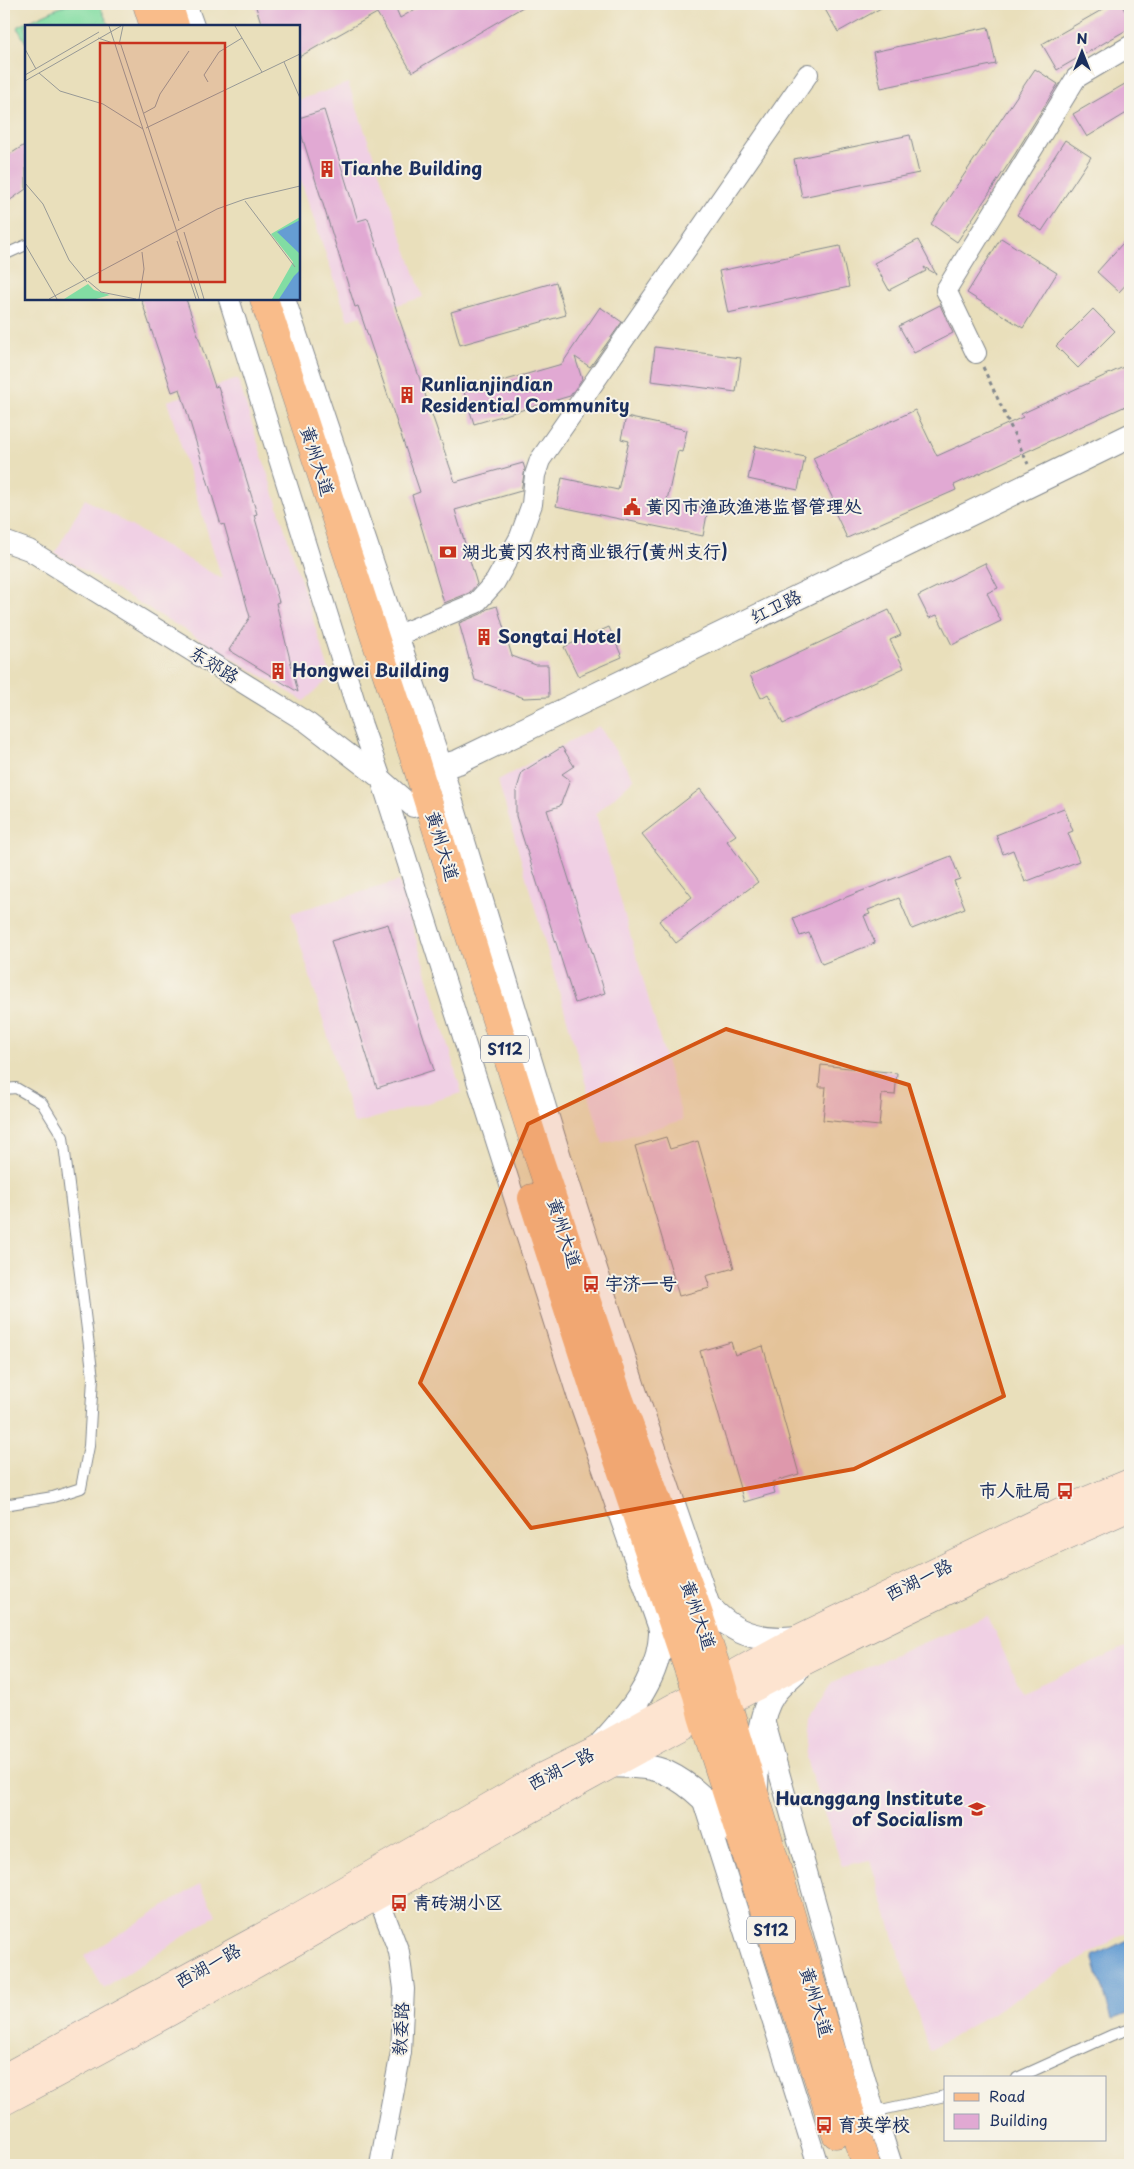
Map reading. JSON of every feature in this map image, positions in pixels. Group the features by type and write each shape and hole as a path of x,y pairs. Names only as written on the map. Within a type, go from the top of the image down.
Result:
{"main road":[{"name":"黄州大道","path":"245,300 413,807 521,1162 663,1593 846,2165"},
{"name":"黄州大道","path":"264,300 430,770 546,1180 617,1392 687,1583 724,1692 755,1797 863,2115 866,2165"},
{"name":"西湖一路","path":"7,2084 377,1895 602,1758 1062,1511 1130,1483"},
{"name":"西湖一路","path":"804,1649 1130,1508"},
{"name":"西湖一路","path":"7,2084 538,1779 602,1758"}],"street":[{"path":"976,353 946,290 1076,78 1130,46"},
{"path":"398,635 476,603 495,582 520,538 532,504 535,475 540,460 808,74"},
{"path":"229,300 362,725 381,779 578,1398 660,1634"},
{"path":"285,300 398,635 430,770 712,1613"},
{"name":"红卫路","path":"430,770 458,762 1130,436"},
{"name":"东郊路","path":"4,541 29,550 308,723 381,779 413,807"},
{"path":"687,1583 712,1613 730,1626 755,1637 775,1640 804,1649 768,1702 758,1743 755,1797"},
{"path":"663,1593 660,1645 648,1684 623,1720 602,1758 666,1772 689,1786 742,1841"},
{"path":"764,1719 863,2115 892,2165"},
{"path":"702,1798 818,2165"},
{"name":"教委路","path":"377,1895 399,1952 404,1989 401,2052 380,2165"}],"lane":[{"path":"4,255 25,245"},
{"path":"4,1089 16,1088 42,1103 63,1137 93,1378 89,1446 81,1488 53,1497 4,1505"},
{"path":"1021,2076 1112,2035 1130,2029"},
{"path":"863,2115 944,2096"}],"path":[{"path":"976,353 1037,482"}],"highlighted area":[{"path":"726,1029 909,1085 1004,1396 854,1469 531,1528 420,1383 528,1124"}],"shaded area":[{"path":"348,83 423,297 348,320 300,178 300,100"},
{"path":"238,379 331,677 304,701 55,553 85,499 222,579 167,401"},
{"path":"599,726 634,779 596,814 683,1120 603,1144 498,780"},
{"path":"399,881 462,1093 354,1124 291,913"},
{"name":"Huanggang Institute of Socialism","path":"987,1615 1022,1692 1130,1645 1130,1930 929,2051 870,1860 842,1866 806,1759 810,1720 833,1682"},
{"path":"200,1884 216,1915 104,1989 84,1956"}],"green space":[{"path":"67,4 99,4 109,25 25,25 25,41 17,27"}],"water":[{"path":"1130,1939 1130,2013 1112,2020 1093,1956"}],"building":[{"path":"255,4 394,4 400,18 424,4 528,4 412,72 377,13 300,56 300,25 262,25"},
{"path":"822,4 888,4 838,32"},
{"path":"1112,4 1121,4 1130,19 1130,28 1057,70 1042,44"},
{"path":"988,27 996,64 881,88 873,52"},
{"path":"1035,69 1058,84 957,242 931,224"},
{"path":"1130,81 1130,111 1087,137 1073,114"},
{"path":"324,110 358,221 368,218 399,318 455,482 523,463 525,469 521,491 455,510 477,584 469,593 444,603 412,495 420,492 358,306 355,307 300,130 300,118"},
{"path":"910,135 919,173 802,197 794,159"},
{"path":"1065,140 1091,157 1042,231 1017,215"},
{"path":"25,145 25,190 9,201 4,192 4,158"},
{"path":"1130,235 1130,280 1119,292 1097,272"},
{"path":"1001,238 1057,273 1023,328 967,293"},
{"path":"918,240 936,274 924,267 926,271 889,290 874,263"},
{"path":"840,246 849,287 728,313 719,271"},
{"path":"556,282 566,315 460,345 451,312"},
{"path":"141,300 186,300 215,387 218,386 257,514 254,515 279,602 276,603 298,692 229,650 250,617 224,524 221,525 180,389 172,392"},
{"path":"940,305 953,333 914,353 899,326"},
{"path":"600,307 622,322 590,367 575,357 582,379 570,396 474,424 464,392 562,364"},
{"path":"1093,309 1115,331 1078,368 1056,346"},
{"path":"655,347 741,358 736,392 651,381"},
{"path":"1130,364 1130,404 954,485 956,490 847,538 831,504 835,503 813,458 915,410 937,456 1023,417 1021,414"},
{"path":"626,417 687,430 682,452 678,451 667,500 708,509 703,536 556,506 562,478 618,490 629,441 621,439"},
{"path":"755,446 805,457 798,490 748,479"},
{"path":"985,563 998,588 987,593 1001,621 952,645 937,615 929,618 918,596"},
{"name":"Songtai Hotel","path":"497,606 512,656 536,665 548,665 549,697 524,698 475,680 459,623"},
{"path":"889,610 901,635 890,640 904,668 783,724 768,694 761,698 750,675"},
{"path":"609,627 622,657 578,676 564,647"},
{"path":"562,747 574,766 562,774 570,780 560,806 547,810 605,993 575,1003 516,816 516,792 522,772"},
{"path":"700,789 736,835 727,841 758,882 676,943 659,921 692,897 642,834"},
{"path":"1064,808 1073,831 1068,833 1079,861 1025,882 1013,850 1003,854 996,835"},
{"path":"951,856 960,879 954,881 965,908 912,929 899,898 868,910 870,914 864,916 875,943 822,964 809,933 800,936 793,918"},
{"path":"388,924 434,1070 377,1088 331,941"},
{"path":"821,1065 897,1073 895,1095 882,1094 879,1126 823,1120 826,1087 819,1087"},
{"path":"666,1137 670,1149 698,1141 734,1268 706,1276 710,1288 679,1296 635,1146"},
{"path":"731,1342 735,1355 763,1346 799,1474 772,1482 775,1493 744,1502 700,1351"}],"place":[{"name":"Tianhe Building","path":"327,169"},
{"name":"Runlianjindian Residential Community","path":"407,395"},
{"name":"黄冈市渔政渔港监督管理处","path":"632,507"},
{"name":"湖北黄冈农村商业银行(黄州支行)","path":"448,552"},
{"name":"Songtai Hotel","path":"484,637"},
{"name":"Hongwei Building","path":"278,671"},
{"name":"宇济一号","path":"591,1284"},
{"name":"市人社局","path":"1065,1491"},
{"name":"Huanggang Institute of Socialism","path":"977,1809"},
{"name":"青砖湖小区","path":"399,1903"},
{"name":"育英学校","path":"824,2125"}]}
